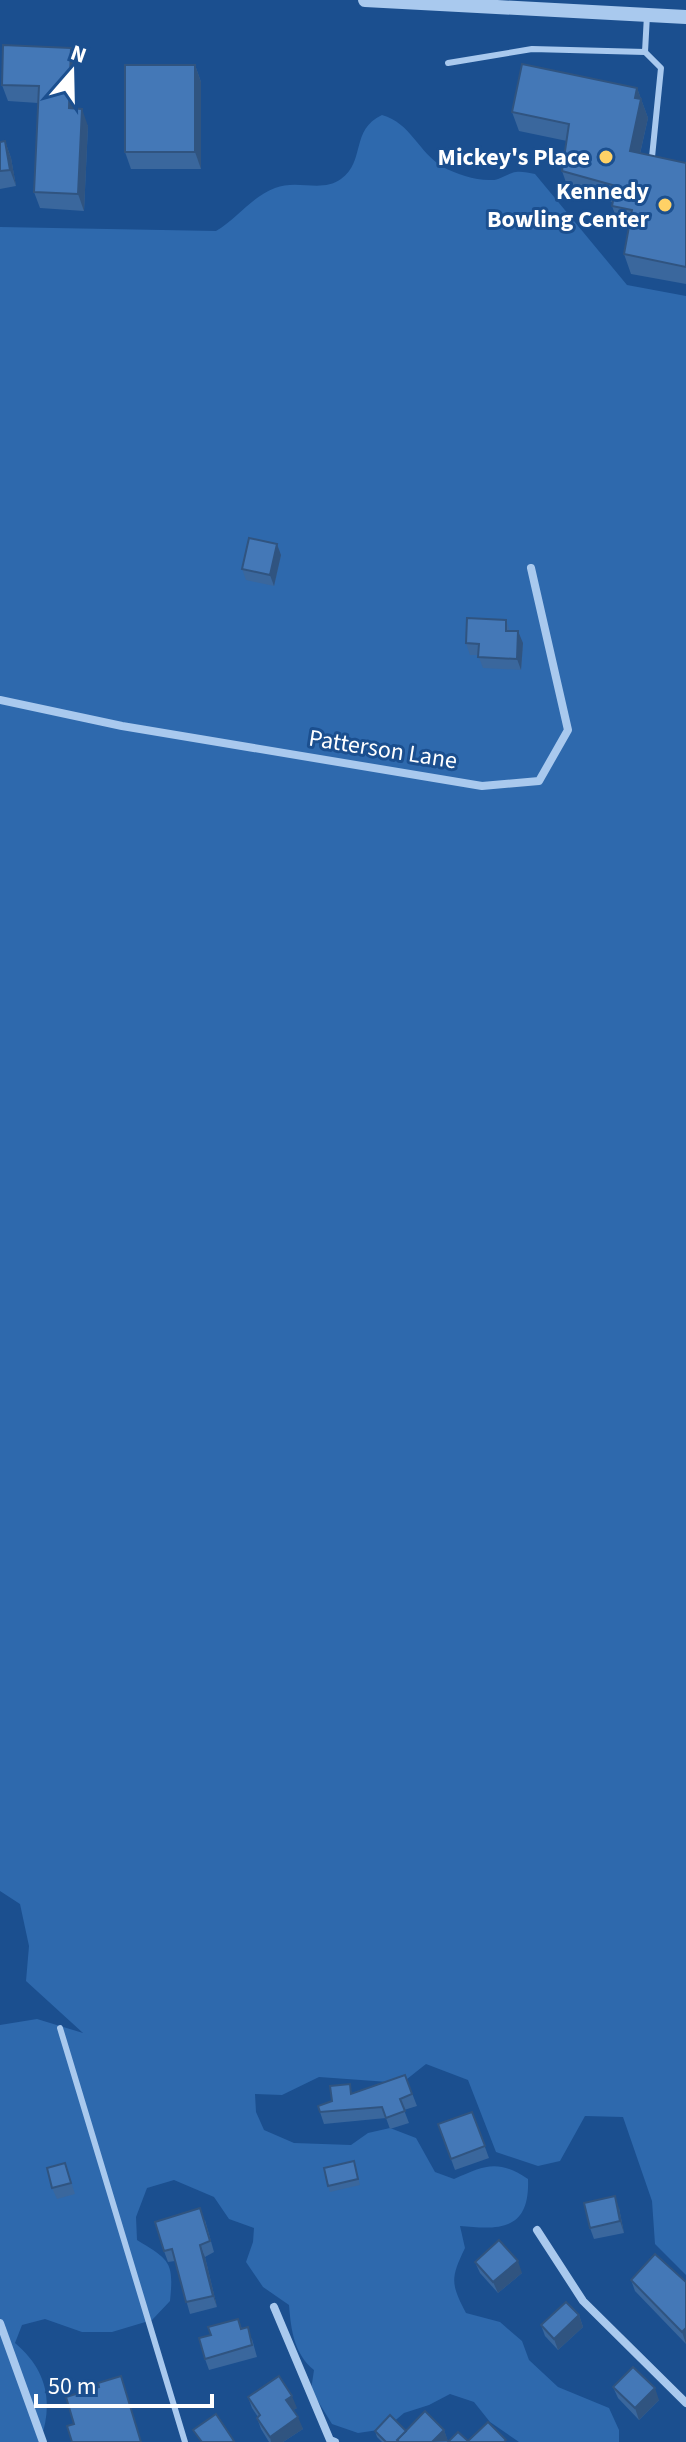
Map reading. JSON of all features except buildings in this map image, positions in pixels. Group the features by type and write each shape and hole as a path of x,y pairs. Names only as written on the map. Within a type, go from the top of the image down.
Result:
{"street":[{"path":"365,0 686,17"},
{"name":"Patterson Lane","path":"0,700 122,726 482,786 539,781 568,730 531,568"},
{"path":"537,2230 583,2301 686,2403"},
{"path":"274,2307 331,2441"},
{"path":"0,2323 43,2442"}],"lane":[{"path":"645,52 647,15"},
{"path":"448,63 532,49 645,52 661,68 652,157"},
{"path":"60,2028 185,2442"}],"shaded area":[{"path":"382,115 400,124 434,161 454,172 486,180 516,172 535,174 627,285 686,296 686,2275 655,2244 652,2201 623,2117 585,2116 560,2161 538,2166 496,2152 468,2080 426,2064 402,2083 319,2077 282,2095 255,2094 256,2112 264,2130 294,2143 351,2145 368,2133 390,2128 416,2138 435,2172 454,2179 491,2166 508,2169 528,2179 524,2208 510,2223 488,2228 460,2226 465,2248 455,2275 457,2295 466,2313 500,2322 522,2341 529,2360 558,2387 609,2408 619,2430 619,2442 519,2442 490,2422 474,2402 450,2394 404,2413 385,2429 358,2433 332,2424 311,2390 314,2370 298,2349 289,2305 263,2287 246,2262 254,2228 229,2219 214,2197 174,2180 147,2188 136,2217 137,2240 157,2252 170,2270 170,2301 152,2320 112,2332 82,2332 45,2319 22,2325 15,2343 26,2353 41,2376 47,2400 44,2427 40,2442 0,2442 0,2025 37,2019 83,2033 26,1981 29,1946 20,1904 0,1891 0,227 216,231 275,188 326,185 341,179 353,164 366,129"}],"place":[{"name":"Mickey's Place","path":"606,157"},
{"name":"Kennedy Bowling Center","path":"665,205"}]}
